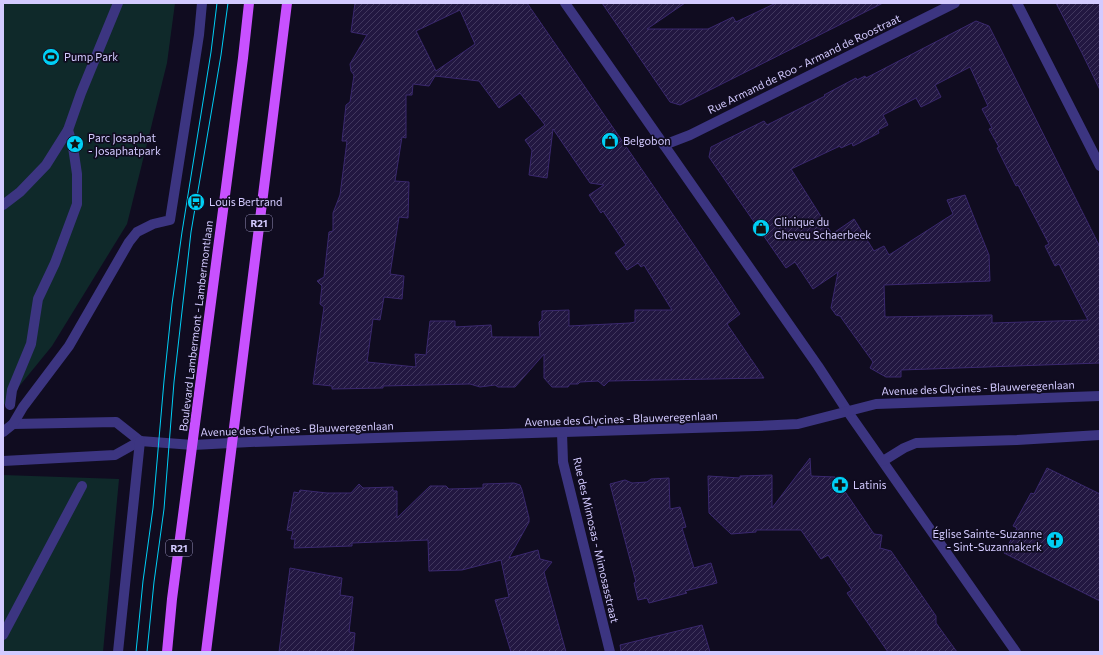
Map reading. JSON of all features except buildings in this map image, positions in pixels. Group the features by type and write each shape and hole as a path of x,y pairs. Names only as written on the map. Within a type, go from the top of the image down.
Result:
{"main road":[{"name":"Boulevard Lambermont - Lambermontlaan","path":"167,652 172,599 243,58 248,3"},
{"name":"R21","path":"206,652 231,442 287,3"}],"street":[{"path":"3,205 20,192 46,165 68,130 80,94 118,3"},
{"path":"3,432 13,424 23,407 69,346 129,242 137,232 152,224 170,220 199,35 202,3"},
{"path":"565,3 1016,652"},
{"name":"Rue Armand de Roo - Armand de Roostraat","path":"664,145 697,131 955,3"},
{"path":"1017,3 1100,166"},
{"path":"10,406 12,390 31,344 38,299 55,263 77,204 77,174 73,147 68,130"},
{"name":"Avenue des Glycines - Blauweregenlaan","path":"140,441 193,445 231,442 562,433 798,424 876,404 1100,396"},
{"path":"13,424 116,422 140,441"},
{"name":"Rue des Mimosas - Mimosasstraat","path":"562,433 563,462 610,652"},
{"path":"883,461 904,448 916,443 1100,436"},
{"path":"3,462 115,455 140,441"},
{"path":"118,652 140,441"},
{"path":"3,635 82,486"}],"green space":[{"name":"Parc Josaphat - Josaphatpark","path":"3,3 175,3 167,63 127,224 52,346 3,406"},
{"path":"3,475 119,479 103,652 3,652"}],"tram line":[{"path":"136,652 143,581 153,508 172,304 211,52 217,3"},
{"path":"147,652 154,582 164,509 174,382 191,232 221,55 228,3"}],"place":[{"name":"Pump Park","path":"51,57"},
{"name":"Belgobon","path":"610,141"},
{"name":"Parc Josaphat - Josaphatpark","path":"75,144"},
{"name":"Louis Bertrand","path":"196,202"},
{"name":"Clinique du Cheveu Schaerbeek","path":"761,228"},
{"name":"Latinis","path":"840,485"},
{"name":"Église Sainte-Suzanne - Sint-Suzannakerk","path":"1055,540"}]}
